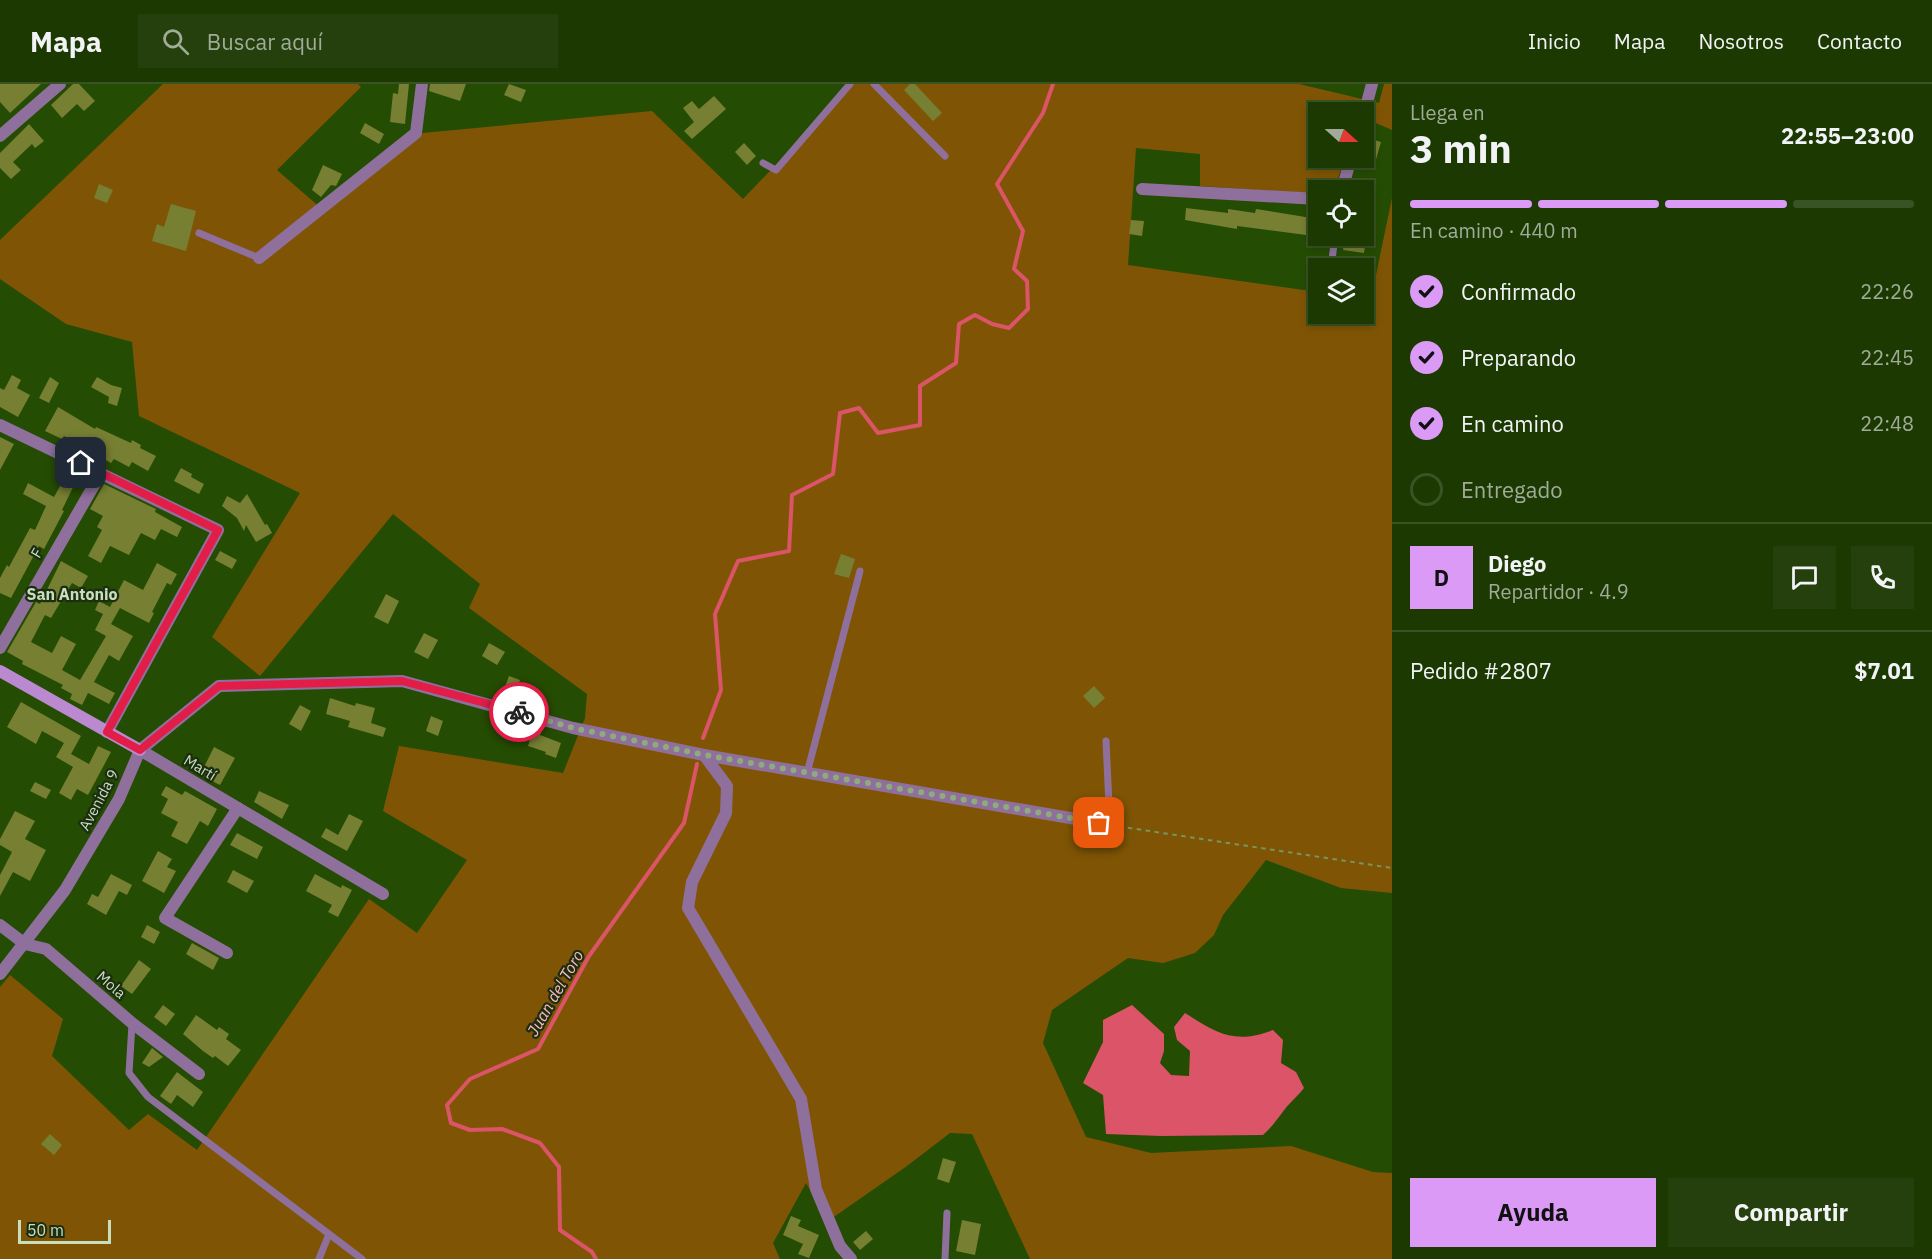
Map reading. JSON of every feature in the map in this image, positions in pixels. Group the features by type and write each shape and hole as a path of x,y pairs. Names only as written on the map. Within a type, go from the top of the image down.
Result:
{"street":[{"path":"259,258 416,133 422,84"},
{"path":"1367,102 1372,84"},
{"path":"0,136 55,85"},
{"path":"1142,189 1308,198"},
{"path":"0,425 218,530 107,732"},
{"name":"F","path":"0,648 101,473"},
{"name":"Martí","path":"0,671 140,750 383,894"},
{"name":"Avenida 9","path":"0,974 25,944 71,880 119,799 140,750 219,686 402,681 573,728 705,755 1099,823"},
{"path":"705,755 727,786 726,813 692,882 688,908 801,1099 816,1189 840,1246 851,1259"},
{"path":"227,953 165,918 238,808"},
{"name":"Mola","path":"0,925 25,944 46,949 132,1023 199,1074"}],"lane":[{"path":"763,163 776,170 850,84"},
{"path":"874,84 945,156"},
{"path":"199,233 259,258"},
{"path":"807,773 860,571"},
{"path":"1099,823 1109,805 1106,741"},
{"path":"132,1023 129,1072 147,1097 362,1259"},
{"path":"945,1259 947,1213"},
{"path":"318,1259 329,1234"}],"path":[{"path":"1099,823 1392,868"}],"shaded area":[{"path":"163,84 358,84 361,87 277,170 323,210 423,133 652,111 743,199 853,84 1299,84 1379,103 1384,84 1392,84 1392,130 1374,122 1374,102 1308,102 1308,168 1342,168 1337,180 1308,180 1308,193 1200,186 1200,154 1136,148 1128,265 1308,291 1308,324 1374,324 1374,285 1392,198 1392,893 1341,888 1266,860 1223,915 1214,935 1195,953 1163,963 1128,958 1052,1010 1043,1043 1086,1137 1151,1153 1291,1146 1373,1172 1392,1173 1392,1259 1030,1259 972,1134 950,1133 828,1221 806,1183 773,1243 780,1259 0,1259 0,987 10,975 63,1019 52,1056 129,1130 148,1114 197,1150 369,899 417,933 467,860 383,811 399,746 563,773 585,718 587,694 469,608 480,584 393,514 260,676 212,637 300,493 139,416 132,342 66,324 0,279 0,240"},
{"path":"1132,1005 1164,1034 1164,1051 1160,1063 1171,1075 1189,1076 1190,1051 1177,1040 1174,1027 1185,1013 1226,1035 1247,1036 1273,1030 1283,1040 1281,1063 1296,1072 1304,1088 1263,1135 1106,1134 1103,1095 1083,1083 1103,1042 1103,1020"}],"building":[{"path":"0,84 41,84 10,113 0,102"},
{"path":"73,84 79,84 95,101 84,111 77,104 62,118 51,105"},
{"path":"399,84 409,84 405,124 390,122 393,93 398,94"},
{"path":"430,84 466,84 460,101 429,91"},
{"path":"509,84 526,90 521,102 504,95"},
{"path":"910,84 915,84 942,113 933,121 904,90"},
{"path":"714,96 726,109 692,139 684,131 694,122 683,108 692,101 699,109"},
{"path":"365,123 384,134 379,144 360,133"},
{"path":"29,124 44,141 35,148 32,144 13,162 21,170 11,179 0,168 0,153"},
{"path":"1374,140 1381,142 1374,166"},
{"path":"744,143 756,156 747,165 735,152"},
{"path":"323,165 342,174 336,186 331,185 321,197 312,190"},
{"path":"99,184 113,190 107,203 94,198"},
{"path":"171,204 196,211 186,251 152,241 157,224 164,227"},
{"path":"1186,208 1228,213 1228,209 1255,213 1256,209 1308,217 1308,237 1306,235 1237,226 1237,229 1185,220"},
{"path":"1131,220 1144,221 1142,236 1129,234"},
{"path":"1344,246 1365,246 1364,253 1343,250"},
{"path":"12,375 21,380 17,388 30,395 18,417 0,407 0,388 4,390"},
{"path":"50,377 59,383 49,403 39,398"},
{"path":"97,377 122,388 117,406 108,403 109,397 91,387"},
{"path":"58,407 95,429 96,427 131,443 132,440 141,445 140,448 156,456 148,471 132,462 129,467 114,459 111,463 64,436 62,439 45,431"},
{"path":"0,437 14,444 0,470"},
{"path":"181,468 204,484 199,494 174,481"},
{"path":"69,470 79,475 62,510 64,511 44,549 39,546 11,598 0,593 0,578 7,565 9,567 30,528 35,530 46,506 23,494 28,483 54,497"},
{"path":"104,484 156,509 155,512 182,527 177,537 161,529 155,540 141,533 129,555 110,546 101,563 88,556 102,530 97,527 103,516 90,509"},
{"path":"247,494 272,533 256,542 246,525 244,531 237,518 222,506 227,496 240,503"},
{"path":"220,551 237,560 232,569 215,560"},
{"path":"841,554 855,559 849,578 834,574"},
{"path":"61,561 88,576 81,588 72,583 51,618 45,615 31,642 52,653 61,636 76,644 62,670 80,680 106,636 95,630 103,614 95,610 99,601 110,607 124,580 143,590 157,563 177,574 171,585 167,583 149,623 120,608 111,624 133,636 119,661 109,655 94,682 115,693 109,704 88,693 82,705 70,699 72,694 61,688 63,685 22,664 23,661 7,652 36,602 40,604"},
{"path":"386,594 399,601 388,624 374,617"},
{"path":"424,633 438,640 428,659 414,652"},
{"path":"489,643 505,652 497,665 482,656"},
{"path":"509,676 520,680 513,699 502,695"},
{"path":"1094,686 1105,698 1094,708 1083,696"},
{"path":"330,698 355,706 356,703 375,708 371,723 386,728 383,737 348,727 350,721 326,714"},
{"path":"21,702 81,736 71,754 89,764 98,746 111,752 88,795 77,789 71,800 59,793 73,767 56,757 64,743 42,731 36,744 7,727"},
{"path":"300,705 311,711 301,731 289,724"},
{"path":"431,716 443,721 438,736 426,731"},
{"path":"520,724 542,731 540,735 561,743 556,758 528,746 530,740 516,736"},
{"path":"214,747 235,758 220,785 200,775"},
{"path":"35,782 51,790 46,799 30,791"},
{"path":"166,786 182,795 185,791 217,809 208,826 200,821 187,844 171,836 178,822 161,813 168,799 161,795"},
{"path":"259,791 289,805 282,819 254,802"},
{"path":"15,811 35,821 25,839 46,850 30,881 13,872 0,896 0,875 12,852 0,845 0,839"},
{"path":"349,814 363,821 347,851 321,837 326,828 338,835"},
{"path":"237,833 263,847 257,859 230,845"},
{"path":"158,851 172,859 167,867 176,871 164,893 142,881"},
{"path":"233,870 254,881 247,893 227,882"},
{"path":"111,874 132,885 127,895 119,891 106,915 87,904 92,894 98,897"},
{"path":"315,874 341,888 342,885 352,890 338,917 328,912 332,905 306,891"},
{"path":"147,925 160,932 154,944 141,937"},
{"path":"192,943 219,958 213,970 186,954"},
{"path":"139,960 151,969 132,994 121,986"},
{"path":"163,1005 175,1014 166,1026 154,1017"},
{"path":"196,1015 217,1030 219,1027 229,1034 226,1039 241,1050 228,1066 215,1056 213,1058 203,1051 183,1034"},
{"path":"152,1048 163,1057 149,1067 142,1063"},
{"path":"177,1072 203,1092 193,1107 177,1095 171,1104 160,1096"},
{"path":"50,1134 62,1145 54,1155 41,1144"},
{"path":"943,1158 956,1162 949,1183 937,1179"},
{"path":"791,1216 801,1220 798,1226 819,1235 809,1258 798,1254 803,1244 783,1235"},
{"path":"962,1220 981,1224 975,1255 956,1251"},
{"path":"866,1231 873,1239 860,1250 853,1242"}],"waterway":[{"name":"Juan del Toro","path":"703,738 721,690 715,614 738,561 789,551 792,495 833,474 840,413 859,408 878,433 920,425 920,386 956,363 959,324 975,315 992,324 1009,328 1028,309 1027,281 1014,269 1023,231 997,184 1043,113 1053,84"},
{"name":"Juan del Toro","path":"596,1259 592,1252 560,1230 559,1167 540,1143 502,1129 470,1130 451,1123 447,1105 470,1079 538,1049 589,956 684,823 697,764"}],"way so far":[{"path":"519,712 573,728 705,755 1099,823"}],"district":[{"name":"San Antonio","path":"72,594"}],"route":[{"path":"81,463 218,530 107,732 140,750 219,686 402,681 519,712"}]}
